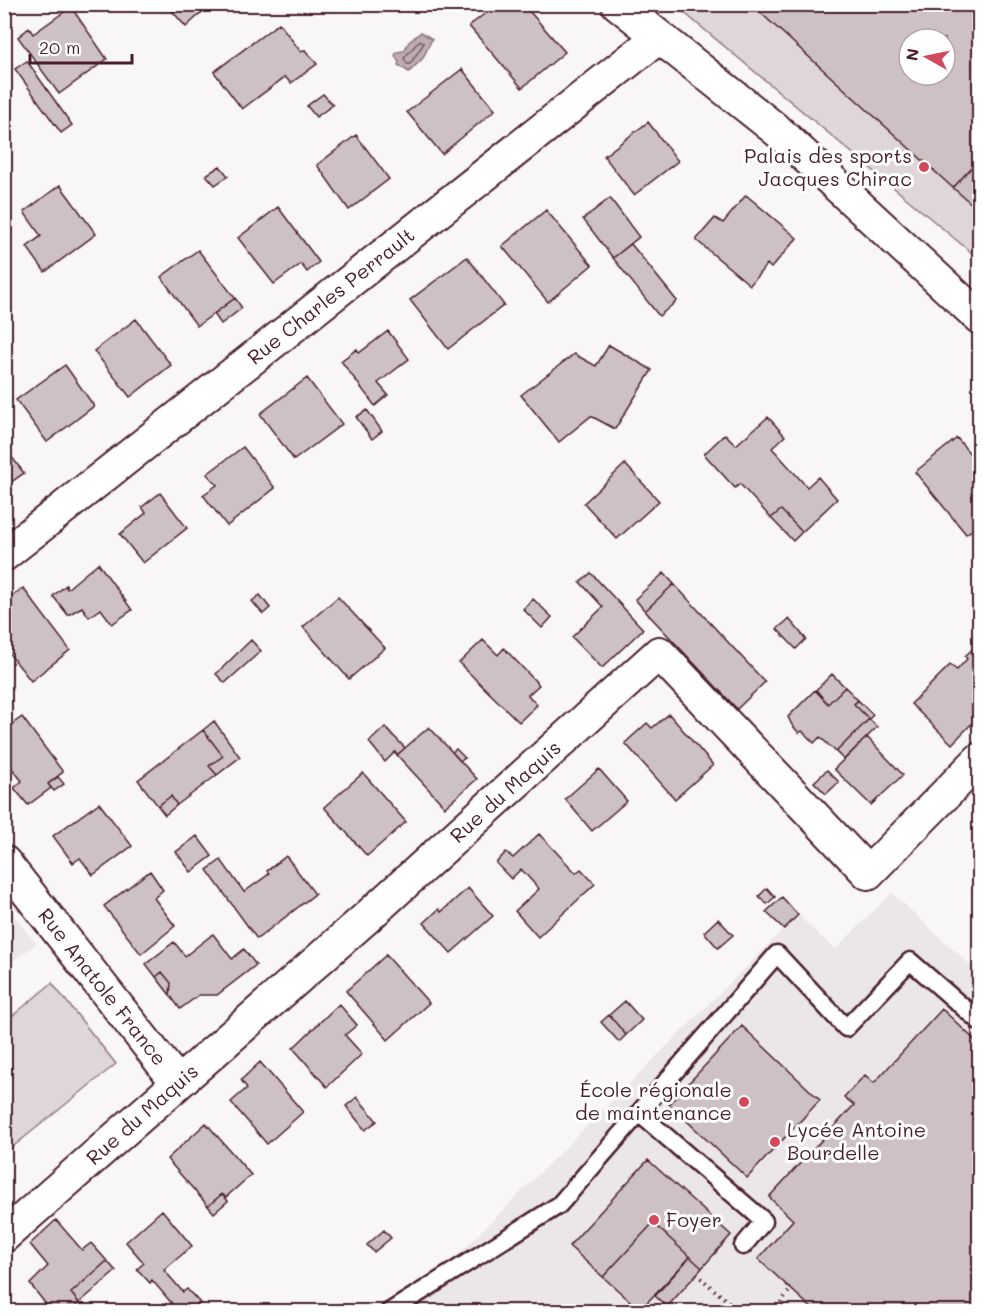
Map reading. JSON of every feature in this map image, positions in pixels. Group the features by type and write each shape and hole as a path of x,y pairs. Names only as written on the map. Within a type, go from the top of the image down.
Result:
{"street":[{"path":"618,4 779,132 980,318"},
{"name":"Rue Charles Perrault","path":"4,555 659,37"},
{"name":"Rue du Maquis","path":"4,1236 365,919 659,653 868,873 980,759"},
{"name":"Rue Anatole France","path":"4,862 177,1083"}],"lane":[{"path":"389,1311 559,1205 777,954 846,1028 910,961 980,1022"},
{"path":"639,1113 764,1221 743,1246"}],"path":[{"path":"696,1274 740,1311"},
{"path":"773,1311 792,1289"}],"shaded area":[{"name":"Palais des sports Jacques Chirac","path":"675,5 979,5 979,259"},
{"name":"Lycée Antoine Bourdelle","path":"892,893 979,973 979,1311 401,1312 798,915 835,950"},
{"path":"5,904 36,944 4,967"},
{"path":"52,983 116,1064 5,1153 5,1022"}],"water":[{"path":"421,32 432,39 423,58 409,72 398,65 399,62 395,56 397,52 404,51 409,42"}],"building":[{"path":"166,4 195,4 202,12 186,27"},
{"path":"497,4 523,4 565,52 522,88 469,26"},
{"path":"751,4 980,4 980,158 953,188"},
{"path":"71,7 107,59 59,94 18,37 29,28 33,34"},
{"path":"279,23 301,52 305,50 317,64 291,83 285,77 242,109 214,72"},
{"path":"27,61 72,125 61,133 15,69"},
{"path":"462,69 495,110 442,154 407,112"},
{"path":"323,94 333,105 316,117 307,106"},
{"path":"648,122 678,161 634,195 604,156"},
{"path":"356,135 389,179 349,210 317,165"},
{"path":"980,158 980,211 953,188"},
{"path":"220,166 228,176 215,185 206,175"},
{"path":"60,185 96,234 45,272 27,247 41,236 24,212"},
{"path":"746,195 797,238 771,268 767,264 750,285 696,240 715,218 723,223"},
{"path":"610,198 639,237 613,258 583,219"},
{"path":"278,207 319,262 307,272 301,264 274,284 238,238"},
{"path":"546,210 592,265 548,302 502,246"},
{"path":"631,244 677,301 659,316 613,258"},
{"path":"198,250 235,298 197,326 161,277"},
{"path":"467,257 504,305 448,349 410,300"},
{"path":"235,298 242,308 221,324 214,314"},
{"path":"136,319 171,365 130,397 94,351"},
{"path":"388,331 409,359 378,383 388,395 375,406 341,361 357,349 359,353"},
{"path":"609,345 652,370 615,429 591,416 559,442 521,395 574,354 596,366"},
{"path":"65,365 94,406 47,442 16,400"},
{"path":"307,378 342,424 294,460 260,414"},
{"path":"367,410 382,431 372,439 356,417"},
{"path":"768,417 785,436 772,448 807,487 818,477 837,499 802,532 781,510 771,518 740,484 735,488 704,454 725,434 736,445"},
{"path":"957,438 980,466 980,524 966,534 915,472"},
{"path":"4,447 24,473 4,487"},
{"path":"243,447 275,488 227,526 203,495 217,485 207,474"},
{"path":"625,464 659,501 617,539 584,503"},
{"path":"160,493 187,528 143,563 120,534 146,513 142,507"},
{"path":"781,510 802,532 793,541 771,518"},
{"path":"98,563 132,610 112,624 101,609 89,617 82,607 68,615 53,596 66,585 67,589"},
{"path":"591,573 643,629 602,668 572,637 603,607 580,582"},
{"path":"664,573 674,584 645,611 635,599"},
{"path":"674,584 765,682 737,709 645,611"},
{"path":"23,588 70,650 31,681 4,647 4,602"},
{"path":"260,595 270,608 263,614 252,601"},
{"path":"338,597 385,648 349,679 303,627"},
{"path":"533,599 552,617 542,628 523,609"},
{"path":"789,619 806,639 796,649 777,629"},
{"path":"251,640 261,651 225,683 216,674"},
{"path":"483,640 498,655 504,648 539,685 528,695 537,705 519,722 459,663"},
{"path":"980,642 980,715 952,744 911,704 950,665 957,670 967,659 965,656"},
{"path":"832,674 845,687 828,704 816,690"},
{"path":"845,687 858,700 854,704 869,719 836,752 820,737 814,743 802,731 799,733 788,717 815,690 828,704"},
{"path":"858,700 873,715 869,719 854,704"},
{"path":"669,714 713,765 675,799 625,743 647,723 652,728"},
{"path":"22,717 63,772 48,784 51,788 28,805 14,788 22,781 4,758 4,730"},
{"path":"869,719 877,727 844,760 836,752"},
{"path":"214,721 240,757 217,775 209,766 223,756 203,730"},
{"path":"385,727 405,748 397,755 395,752 385,762 369,742"},
{"path":"429,727 477,779 445,807 397,755"},
{"path":"203,730 223,756 209,766 217,775 177,805 171,796 158,806 138,780"},
{"path":"867,737 903,775 871,805 834,769"},
{"path":"456,749 465,758 460,761 452,752"},
{"path":"599,769 627,801 592,831 565,799"},
{"path":"827,770 839,782 826,794 814,782"},
{"path":"363,773 406,822 367,856 324,807"},
{"path":"58,777 64,784 54,791 48,784"},
{"path":"171,796 177,805 165,815 158,806"},
{"path":"99,803 132,846 93,875 80,858 73,863 53,836"},
{"path":"539,834 576,873 581,869 595,884 538,937 515,911 539,889 521,869 511,879 496,863 506,852 513,858"},
{"path":"197,836 212,856 191,872 176,852"},
{"path":"286,856 315,894 257,939 207,870 221,860 244,892 269,874 267,871"},
{"path":"150,871 163,890 154,898 175,926 141,954 104,906"},
{"path":"468,888 493,916 451,953 424,923 439,909 441,912"},
{"path":"767,888 775,897 767,904 759,896"},
{"path":"782,897 798,915 784,929 766,912"},
{"path":"718,919 733,935 718,948 704,932"},
{"path":"213,934 232,959 244,949 256,965 217,995 199,995 180,1009 170,995 171,983 162,972 156,977 146,964 174,942 185,956"},
{"path":"386,955 429,1003 388,1040 346,991"},
{"path":"162,972 171,983 170,995 156,977"},
{"path":"625,1001 642,1020 626,1035 609,1015"},
{"path":"339,1004 357,1025 345,1035 362,1054 327,1087 293,1048"},
{"path":"942,1009 980,1045 980,1312 816,1312 758,1259 793,1220 769,1197 854,1105 844,1097 865,1075 874,1083"},
{"path":"609,1015 626,1035 619,1042 601,1022"},
{"name":"École régionale de maintenance","path":"742,1026 820,1100 747,1178 669,1104"},
{"path":"260,1062 303,1112 267,1144 231,1102 247,1088 241,1080"},
{"path":"357,1097 377,1121 365,1130 346,1106"},
{"path":"206,1123 251,1175 226,1197 222,1194 208,1206 167,1159"},
{"name":"Foyer","path":"648,1160 731,1235 702,1268 653,1223 603,1277 569,1246"},
{"path":"222,1194 228,1201 214,1213 208,1206"},
{"path":"162,1210 192,1246 164,1270 183,1292 187,1289 200,1303 191,1312 179,1312 152,1280 150,1283 137,1269 144,1263 126,1242"},
{"path":"56,1220 82,1250 91,1243 107,1261 71,1293 79,1303 70,1312 52,1312 30,1284 48,1266 30,1244"},
{"path":"653,1223 690,1257 640,1310 603,1277"},
{"path":"384,1230 391,1238 374,1252 367,1245"},
{"path":"690,1257 702,1268 667,1307 655,1296"},
{"path":"107,1261 116,1271 79,1303 71,1293"}],"place":[{"name":"Palais des sports Jacques Chirac","path":"924,167"},
{"name":"École régionale de maintenance","path":"744,1102"},
{"name":"Lycée Antoine Bourdelle","path":"775,1142"},
{"name":"Foyer","path":"654,1220"}]}
